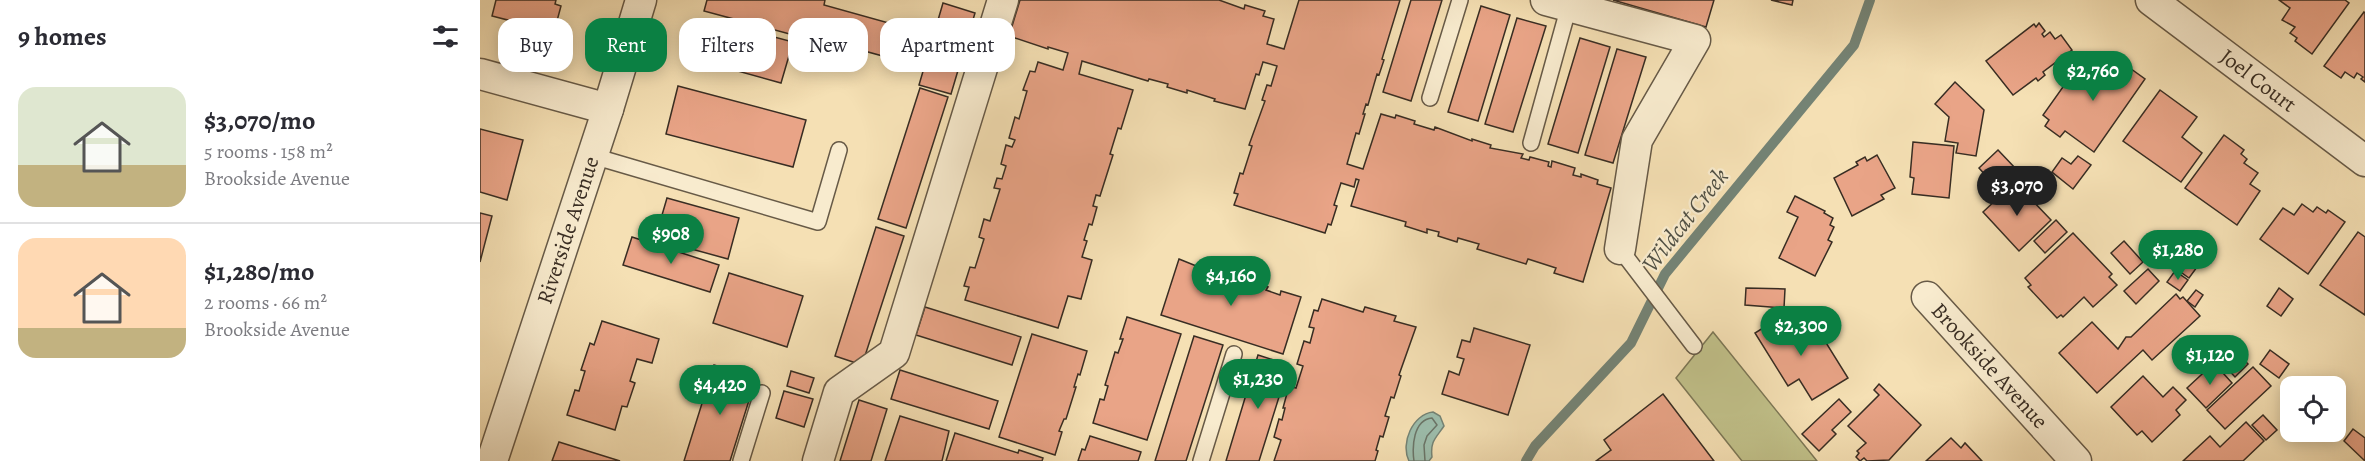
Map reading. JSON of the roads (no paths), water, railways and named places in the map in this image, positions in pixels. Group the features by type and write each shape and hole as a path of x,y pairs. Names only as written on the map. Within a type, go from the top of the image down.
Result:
{"street":[{"name":"Riverside Avenue","path":"492,461 593,156 641,0"},
{"path":"818,461 839,392 894,353 1003,0"},
{"name":"Joel Court","path":"2151,0 2365,161"},
{"path":"1557,3 1695,40 1638,140 1620,249"},
{"path":"480,74 608,109"},
{"name":"Brookside Avenue","path":"1927,297 2076,461"}],"lane":[{"path":"1430,98 1460,0"},
{"path":"1531,143 1557,3"},
{"path":"593,156 818,222 839,150"},
{"path":"1620,249 1694,346"},
{"path":"1201,461 1234,354"},
{"path":"741,461 762,393"}],"water":[{"path":"1433,412 1440,416 1444,426 1433,443 1432,457 1429,461 1409,461 1406,446 1410,430 1420,418"}],"waterway":[{"name":"Wildcat Creek","path":"1526,461 1535,446 1631,343 1665,274 1854,45 1870,0"}]}
